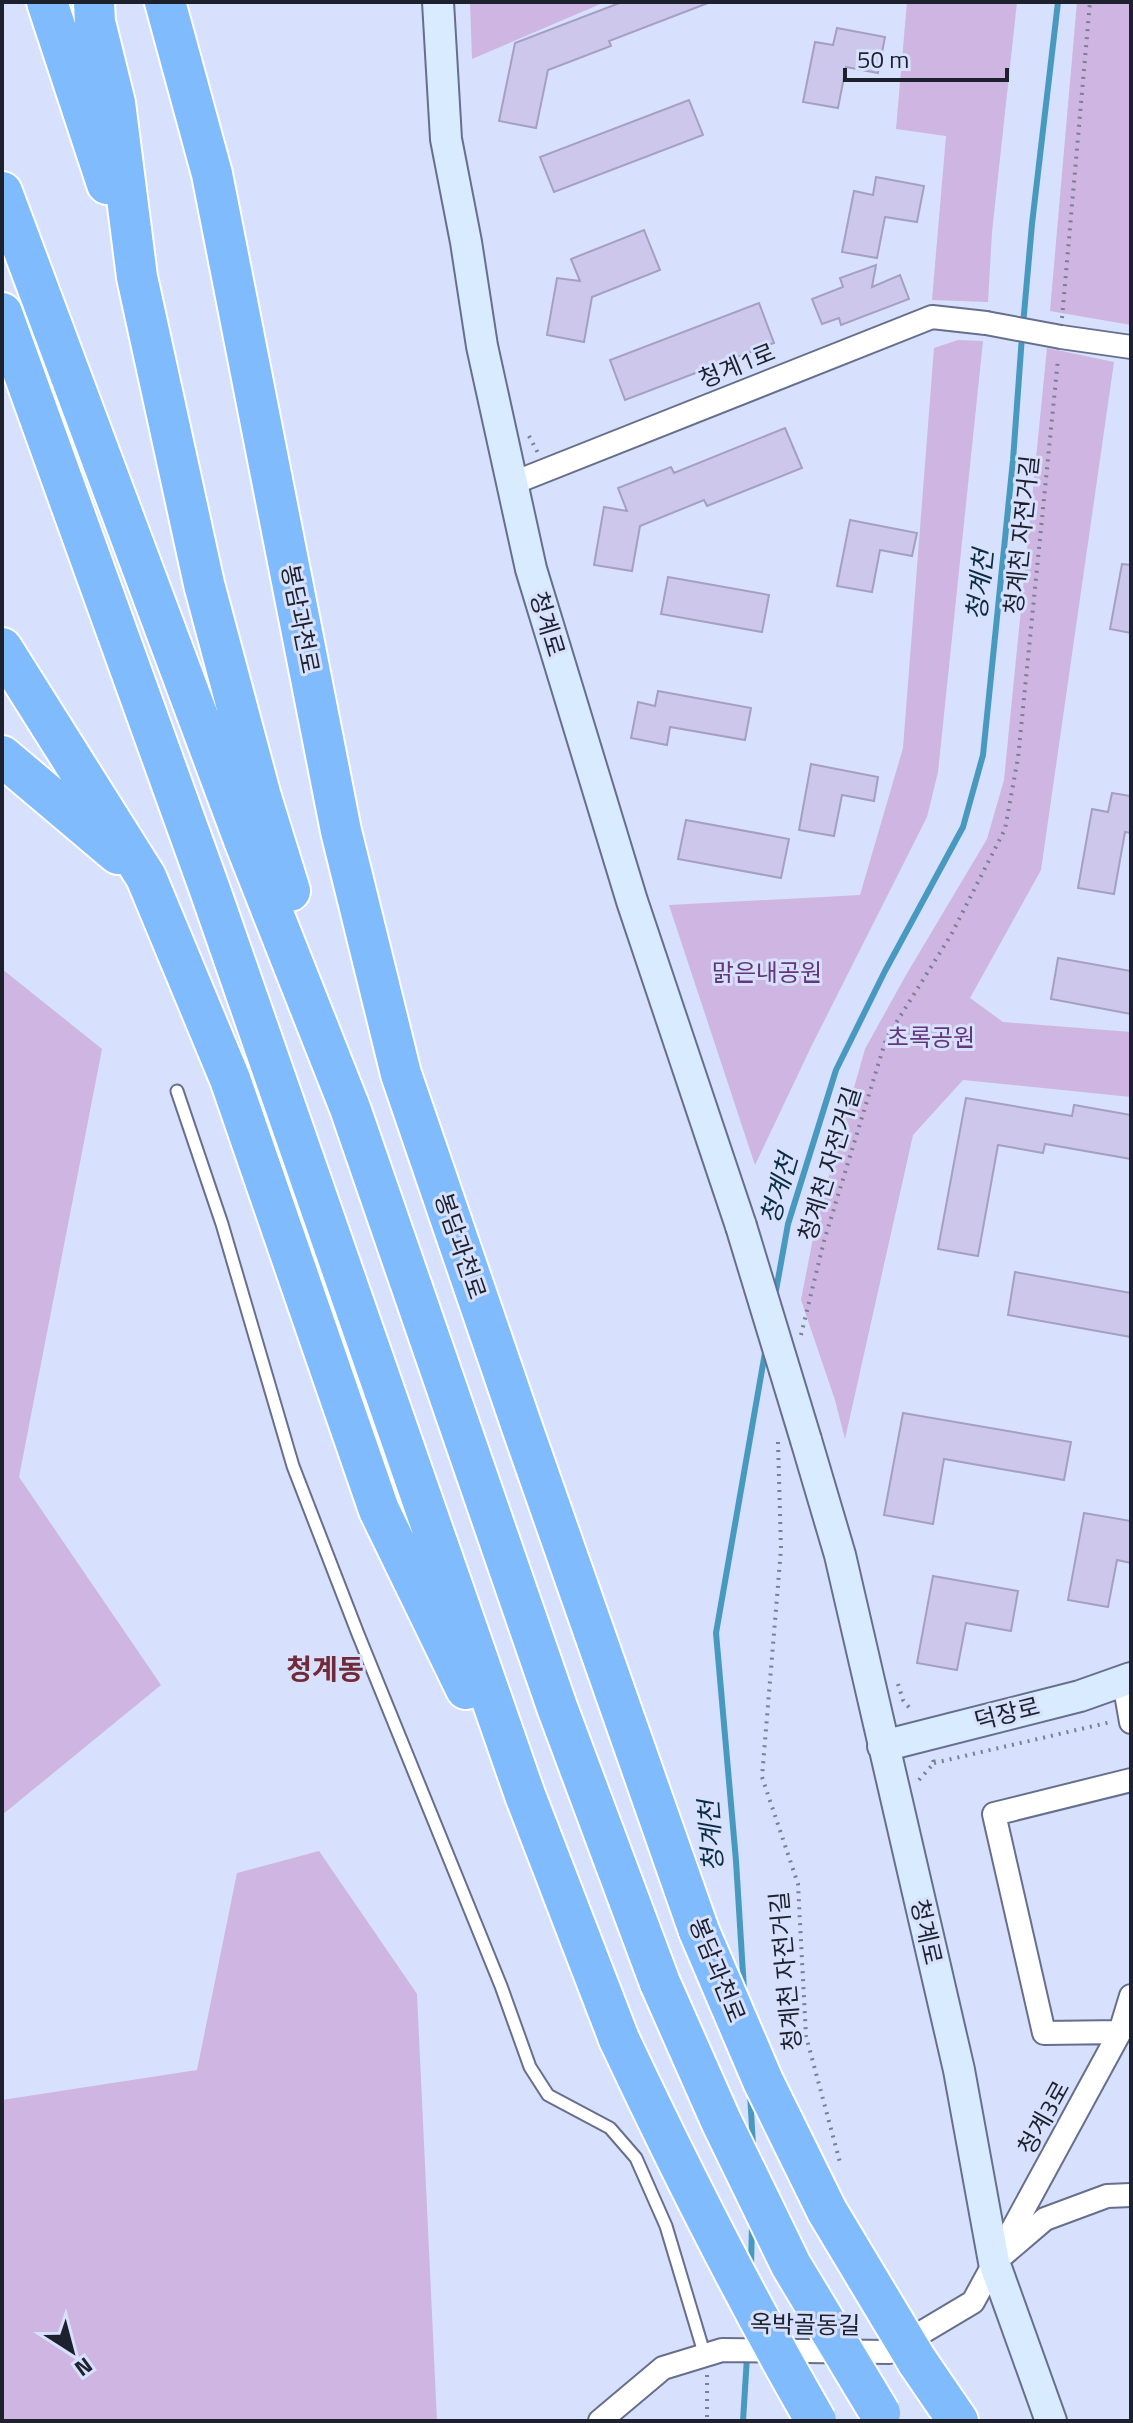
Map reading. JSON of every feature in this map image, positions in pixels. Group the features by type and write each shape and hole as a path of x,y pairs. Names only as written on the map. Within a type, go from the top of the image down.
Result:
{"highway":[{"name":"봉담과천로","path":"165,2 212,174 341,831 401,1074 699,1931 763,2081 903,2357 958,2421"},
{"path":"74,15 137,277 204,584 261,797 334,1031 350,1108"},
{"path":"2,192 244,840 350,1108 557,1707 660,1983 721,2121 791,2265 883,2417"},
{"path":"2,313 210,890 525,1795 619,2039 687,2184 758,2320 816,2421"},
{"path":"2,389 104,599"},
{"path":"2,648 146,877 230,1079 379,1510 448,1656 525,1795"},
{"path":"2,756 146,877"}],"street":[{"name":"청계로","path":"438,2 446,139 482,346 531,569 632,901 741,1226 792,1441 840,1555 959,2070 994,2262 1051,2421"},
{"name":"청계1로","path":"511,484 932,317 1061,336"},
{"path":"1061,336 1131,347"},
{"path":"1127,1680 1131,1720"},
{"name":"덕장로","path":"883,1746 1080,1696 1127,1680"},
{"path":"1120,2032 1044,2033 994,1814 1131,1780"},
{"name":"청계3로","path":"994,2262 1120,2032 1131,1996"},
{"path":"994,2262 1045,2219 1107,2196 1131,2195"},
{"name":"옥박골동길","path":"600,2421 663,2368 714,2353 903,2357 973,2302 994,2262"}],"lane":[{"path":"177,1091 222,1224 293,1466 501,1986 530,2067 548,2095 610,2128 636,2158 666,2226 714,2353"}],"path":[{"name":"청계천 자전거길","path":"799,1344 824,1241 886,1039 951,935 1005,829 1018,758 1061,336 1090,2"},
{"path":"525,431 535,446 544,471"},
{"name":"청계천 자전거길","path":"792,1441 762,1777 798,1884 806,2036 843,2174"},
{"path":"934,1763 1131,1720"},
{"path":"707,2421 714,2353"}],"green space":[{"path":"470,2 605,2 472,59"},
{"path":"907,2 1017,2 992,232 988,302 932,300 946,136 896,129"},
{"path":"1077,2 1131,2 1131,325 1050,311"},
{"name":"맑은내공원","path":"958,340 983,341 938,772 927,817 755,1165 669,905 860,895 903,748 934,348"},
{"name":"초록공원","path":"1047,348 1114,362 1041,870 970,998 1003,1022 1131,1032 1131,1097 963,1080 913,1135 845,1439 801,1300 817,1218 865,1049 987,839 1004,780"},
{"path":"2,969 102,1049 19,1477 161,1685 2,1815"},
{"path":"319,1851 417,1994 437,2421 2,2421 2,2100 197,2070 237,1873"}],"building":[{"path":"622,2 708,3 609,41 611,46 548,70 536,128 499,121 515,43"},
{"path":"837,28 885,37 878,73 846,67 838,108 803,102 815,42 833,45"},
{"path":"689,100 703,135 554,192 540,157"},
{"path":"876,177 924,186 917,222 885,217 877,258 842,252 854,191 873,195"},
{"path":"644,230 660,270 592,297 584,342 547,335 557,278 580,281 571,259"},
{"path":"876,265 872,287 900,275 909,299 841,325 839,318 822,324 812,299 843,287 840,278"},
{"path":"759,303 774,343 625,400 610,360"},
{"path":"785,428 802,468 707,506 704,500 640,526 632,571 594,565 604,507 627,511 618,488 671,467 674,473"},
{"path":"850,520 917,533 912,556 880,550 872,592 837,586"},
{"path":"1122,564 1131,565 1131,633 1110,629"},
{"path":"668,577 769,595 762,632 661,614"},
{"path":"658,691 751,708 745,740 670,727 667,745 631,738 638,702 655,706"},
{"path":"811,764 878,777 874,801 842,795 834,836 799,830"},
{"path":"1112,793 1131,796 1131,833 1125,832 1114,894 1078,888 1092,809 1108,812"},
{"path":"686,820 789,839 781,878 678,859"},
{"path":"1058,958 1131,971 1131,1014 1051,999"},
{"path":"966,1098 1072,1116 1074,1105 1131,1115 1131,1159 1045,1144 1043,1153 998,1145 978,1256 938,1249"},
{"path":"1015,1272 1131,1293 1131,1337 1008,1315"},
{"path":"903,1413 1071,1442 1064,1480 944,1459 933,1524 884,1515"},
{"path":"1084,1513 1131,1521 1131,1563 1117,1560 1108,1607 1068,1600"},
{"path":"933,1576 1018,1591 1011,1631 966,1623 957,1670 917,1663"}],"waterway":[{"name":"청계천","path":"1023,325 1058,2"},
{"name":"청계천","path":"775,1296 788,1224 836,1070 885,971 963,827 983,755 1013,460 1022,336"},
{"name":"청계천","path":"744,1990 716,1633 766,1347"},
{"name":"청계천","path":"750,2093 753,2146"},
{"name":"청계천","path":"751,2266 752,2225"},
{"name":"청계천","path":"743,2421 747,2357"}],"district":[{"name":"청계동","path":"325,1669"}]}
